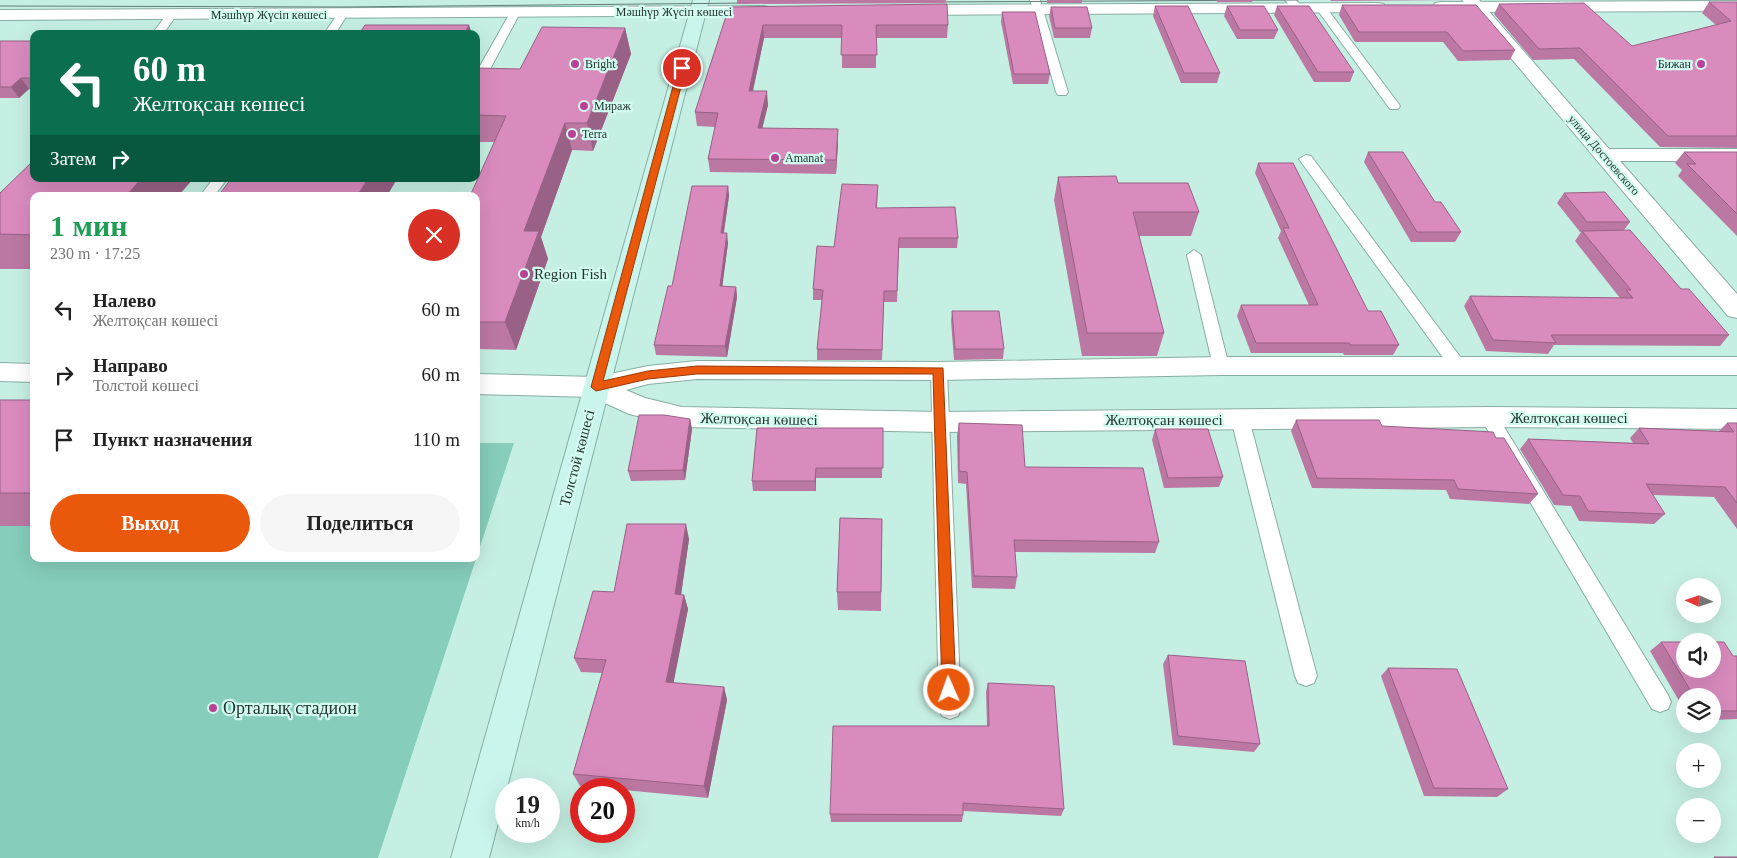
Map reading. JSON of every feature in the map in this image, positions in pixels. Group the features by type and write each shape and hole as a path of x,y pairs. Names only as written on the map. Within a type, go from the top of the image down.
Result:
{"main road":[{"name":"Толстой көшесі","path":"470,858 699,6"}],"street":[{"path":"892,11 1037,5 1294,4 1321,8 1398,8"},
{"path":"1427,7 1473,4 1737,6"},
{"name":"улица Достоевского","path":"1473,4 1737,310"},
{"name":"Мәшһүр Жүсіп көшесі","path":"0,15 171,16 515,13 699,6 775,11"},
{"path":"1604,155 1737,155"},
{"name":"Желтоқсан көшесі","path":"480,384 596,387 648,375 697,370 939,370 1221,366 1737,366"},
{"path":"0,372 30,373"},
{"name":"Желтоқсан көшесі","path":"596,387 639,408 682,417 940,422 1489,417 1737,419"}],"lane":[{"path":"1037,5 1062,92"},
{"path":"1321,8 1394,106"},
{"path":"480,77 515,13"},
{"path":"332,30 343,14"},
{"path":"160,30 171,16"},
{"path":"1306,159 1458,366"},
{"path":"209,192 218,182"},
{"path":"1194,255 1221,366"},
{"path":"939,370 950,709"},
{"path":"1489,417 1660,702"},
{"path":"1240,419 1306,676"}],"green space":[{"name":"Орталық стадион","path":"0,440 30,440 30,562 475,562 378,858 0,858"},
{"path":"480,443 514,443 480,547"}],"building":[{"path":"1709,2 1737,2 1737,136 1668,136 1580,48 1539,49 1499,4 1584,3 1632,46 1731,21"},
{"path":"947,4 948,25 876,25 877,55 841,55 842,25 763,25 749,91 767,91 758,128 838,129 836,160 708,159 718,113 695,112 729,7"},
{"path":"1342,5 1476,5 1515,50 1463,51 1447,32 1359,32"},
{"path":"1155,6 1188,6 1220,73 1184,73"},
{"path":"1227,6 1264,6 1278,30 1240,30"},
{"path":"1277,6 1309,6 1354,72 1318,72"},
{"path":"1051,7 1087,7 1092,28 1055,28"},
{"path":"1002,12 1035,12 1050,74 1014,74"},
{"path":"365,25 469,25 466,30 362,30"},
{"path":"542,27 625,28 587,123 565,123 524,231 539,231 505,322 480,322 480,192 472,192 476,182 480,182 480,174 506,116 480,115 480,68 520,69"},
{"path":"0,41 30,41 30,78 21,78 11,87 0,87"},
{"path":"1368,152 1403,152 1435,202 1441,202 1461,232 1417,232"},
{"path":"1684,152 1737,152 1737,214 1687,164 1696,164"},
{"path":"1258,163 1293,163 1368,311 1381,311 1399,345 1256,343 1241,305 1318,305 1283,228 1289,228"},
{"path":"30,164 30,182 138,182 130,192 30,192 30,235 0,234 0,193"},
{"path":"1116,176 1118,183 1188,183 1199,212 1133,212 1164,333 1087,333 1058,177"},
{"path":"229,182 366,182 360,192 221,192"},
{"path":"842,184 878,185 876,208 955,207 958,238 899,238 897,291 884,291 882,350 817,349 823,290 813,289 817,246 834,247"},
{"path":"692,186 728,186 721,233 727,233 720,286 736,287 725,346 654,345 668,286 672,286"},
{"path":"1605,192 1630,222 1587,222 1564,193"},
{"path":"1630,230 1681,289 1689,289 1729,335 1551,335 1556,343 1493,340 1470,296 1633,298 1626,290 1631,290 1582,231"},
{"path":"952,311 999,311 1004,349 955,349"},
{"path":"0,400 30,400 30,493 0,493"},
{"path":"639,415 664,415 690,419 683,470 628,471"},
{"path":"1296,420 1379,420 1382,426 1493,432 1496,438 1504,438 1538,494 1458,489 1454,480 1317,478"},
{"path":"959,423 1022,425 1025,467 1143,468 1159,542 1014,540 1017,577 974,576 967,472 959,471"},
{"path":"1727,423 1737,423 1737,503 1725,487 1646,484 1665,514 1588,511 1580,496 1563,495 1528,439 1649,444 1639,428 1734,432"},
{"path":"757,428 883,428 883,468 816,468 815,481 752,481"},
{"path":"1155,429 1208,429 1223,477 1168,478"},
{"path":"840,518 882,519 881,592 837,592"},
{"path":"627,524 686,524 675,594 684,595 666,682 724,687 704,786 635,780 635,778 573,774 606,660 574,658 593,591 614,592"},
{"path":"1661,642 1676,642 1676,667"},
{"path":"1721,642 1724,642 1733,656 1737,656 1737,711 1721,711 1721,688 1689,688 1683,678 1721,678"},
{"path":"1168,655 1245,661 1260,744 1178,736"},
{"path":"1388,668 1457,669 1508,789 1434,788"},
{"path":"988,683 1054,686 1064,809 963,803 963,815 830,814 833,726 989,726"},
{"path":"1737,857 1737,858 1715,858"}],"tram line":[{"path":"932,2 1298,0"},
{"path":"0,6 344,7 750,3"}],"place":[{"name":"Bright","path":"575,64"},
{"name":"Бижан","path":"1701,64"},
{"name":"Мираж","path":"584,106"},
{"name":"Terra","path":"572,134"},
{"name":"Amanat","path":"775,158"},
{"name":"Region Fish","path":"524,274"},
{"name":"Орталық стадион","path":"213,708"}],"route":[{"path":"682,68 596,387 648,375 697,370 939,370 949,690"}]}
